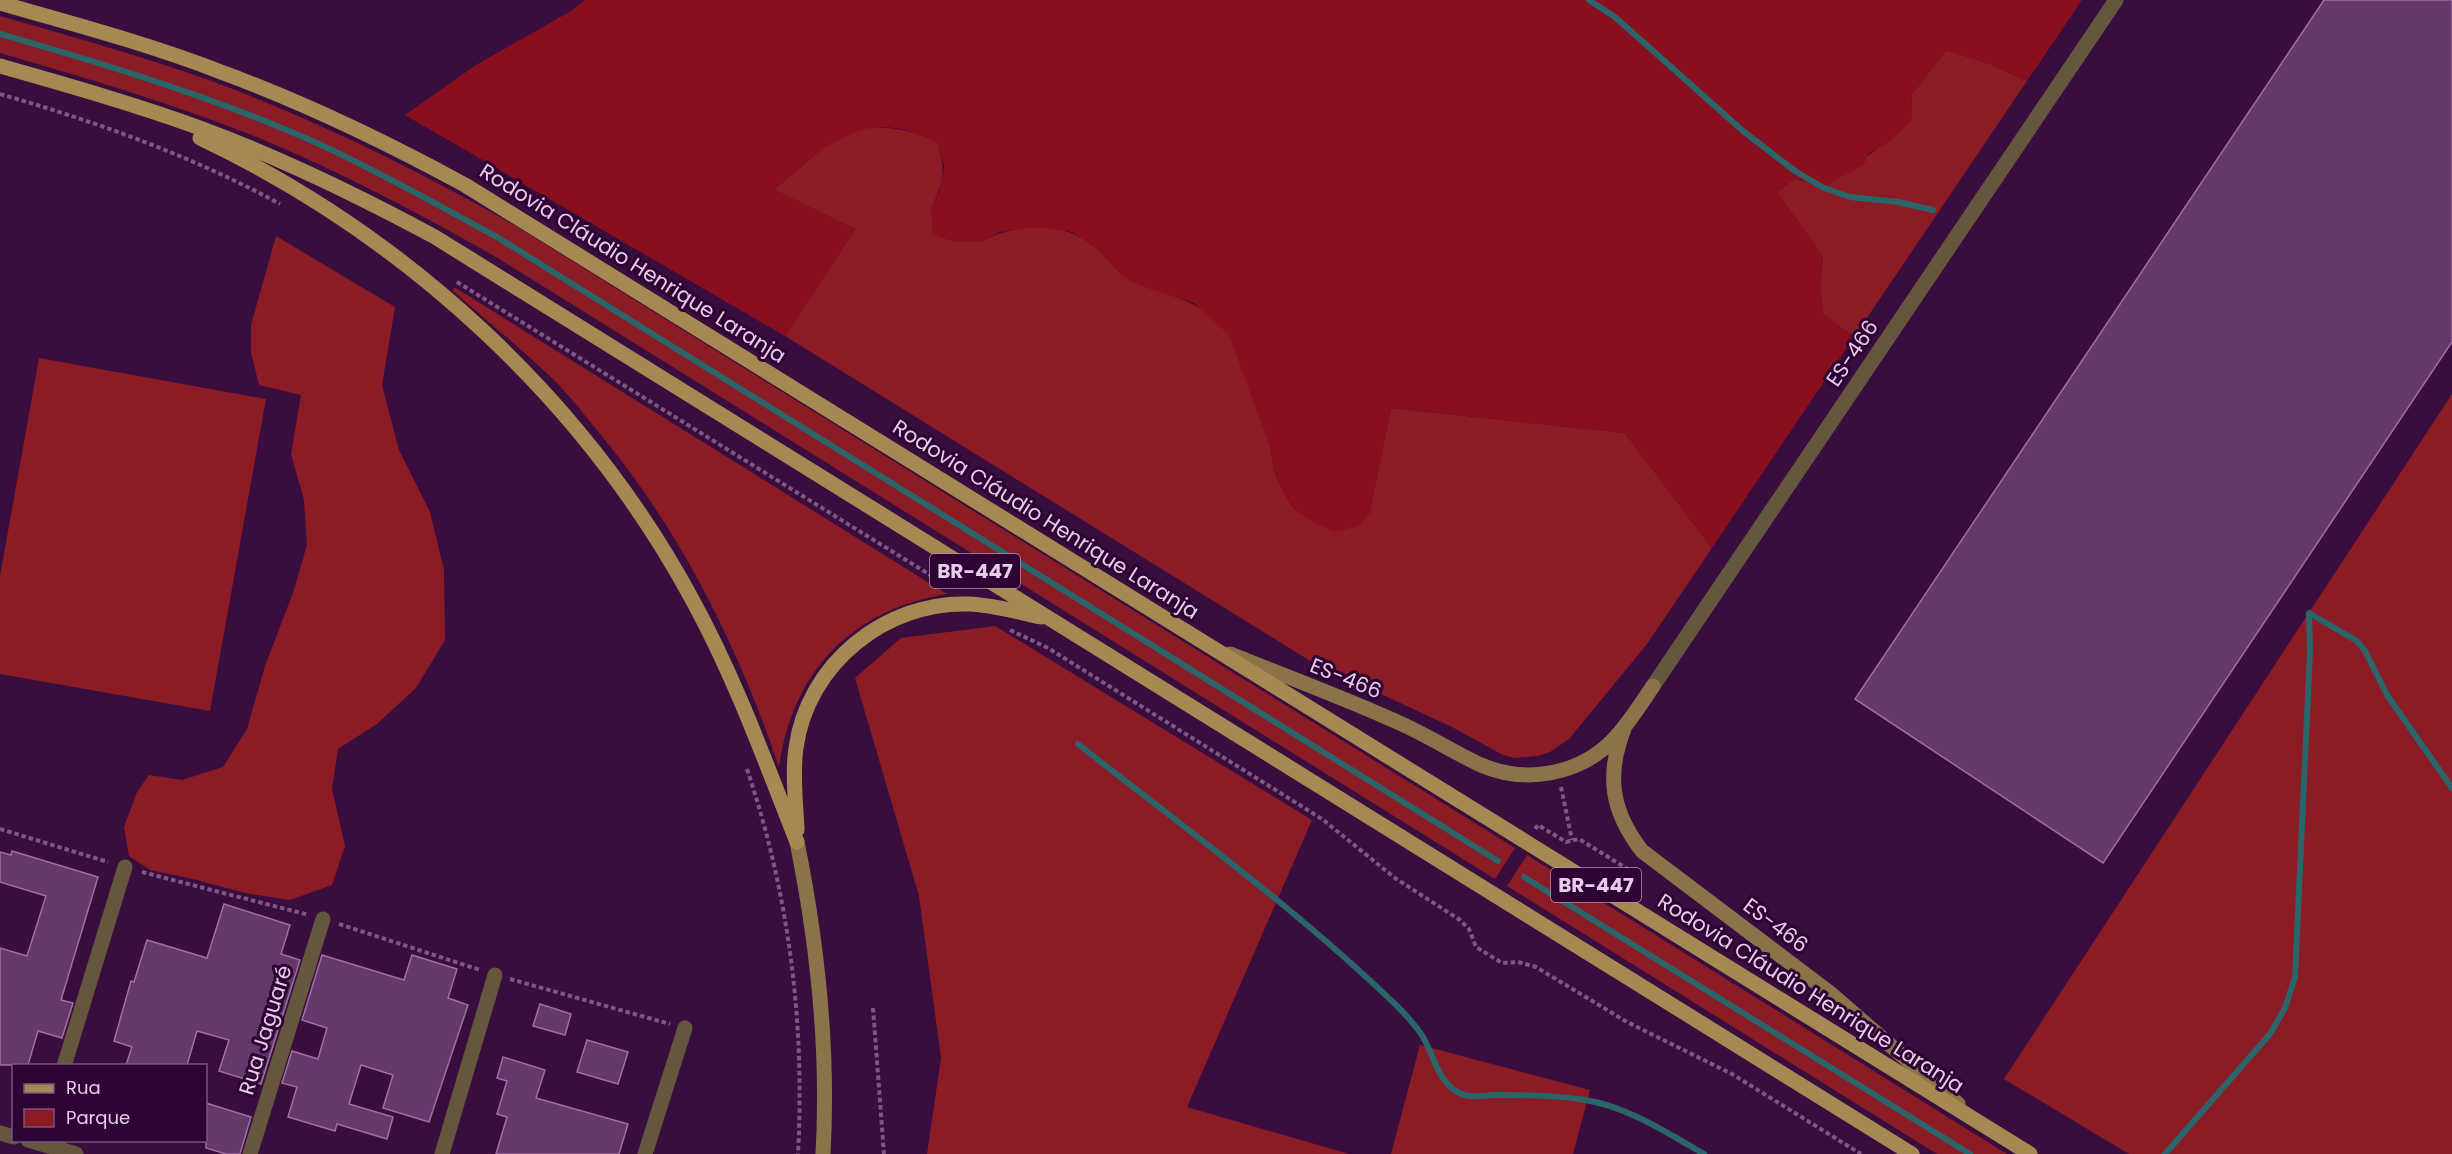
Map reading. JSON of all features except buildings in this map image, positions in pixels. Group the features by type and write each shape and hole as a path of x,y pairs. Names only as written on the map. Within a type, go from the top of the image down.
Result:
{"main road":[{"name":"Rodovia Cláudio Henrique Laranja","path":"0,3 157,49 221,71 314,110 405,153 522,219 2030,1154"},
{"name":"BR-447","path":"0,66 138,106 260,151 378,206 435,237 1912,1154"},
{"path":"76,88 178,127 276,177 368,236 429,284 494,341 569,421 603,463 659,544 693,600 740,698 797,842"},
{"path":"797,842 794,770 801,724 821,681 851,646 887,622 927,608 966,604 991,606 1054,620"}],"street":[{"name":"ES-466","path":"1211,646 1397,722 1496,771 1532,775 1558,771 1583,762 1598,753 1624,729 2116,0"},
{"name":"ES-466","path":"1624,729 1613,764 1615,801 1630,836 1648,856 1830,993 1981,1124"},
{"path":"797,842 817,955 822,1012 825,1069 823,1154"},
{"path":"64,1064 124,867"},
{"name":"Rua Jaguaré","path":"249,1154 323,919"},
{"path":"442,1154 495,975"},
{"path":"645,1154 684,1028"},
{"path":"37,1145 76,1154"}],"path":[{"path":"0,93 68,113 130,135 232,179 282,205"},
{"path":"429,284 439,272 477,293 961,594 966,604"},
{"path":"1003,628 1048,648 1322,819 1395,878 1460,920 1469,929 1476,947 1502,963 1518,962 1536,967 1627,1022 1732,1074 1861,1154"},
{"path":"746,766 775,865 792,958 800,1070 798,1154"},
{"path":"1558,771 1572,840"},
{"path":"1527,842 1538,825 1566,842 1579,839 1634,873 1648,856"},
{"path":"0,829 124,867 323,919 495,975 684,1028"},
{"path":"873,1008 884,1154"}],"green space":[{"path":"0,16 163,65 256,98 369,148 480,206 516,226 1515,848 1495,879 496,257 382,195 264,140 166,104 0,53"},
{"path":"1946,50 1990,64 2027,81 1854,337 1823,314 1820,289 1823,257 1777,192 1794,179 1827,185 1901,130 1911,121 1912,94"},
{"path":"866,127 903,130 938,143 942,177 931,210 979,242 1023,228 1054,228 1068,232 1095,247 1117,270 1132,281 1186,301 1211,315 1230,336 1269,443 1276,476 1295,510 1369,514 1391,408 1625,433 1712,548 1647,644 1569,739 1550,752 1538,756 1514,758 1503,755 1452,727 1312,662 785,336 855,229 773,190 828,144"},
{"path":"276,236 395,307 382,385 399,450 430,512 444,570 445,640 416,688 377,724 338,749 332,789 345,846 332,885 290,900 245,893 150,870 129,856 124,827 137,792 149,775 182,780 223,767 247,729 265,666 294,590 307,545 304,500 291,454 301,395 259,385 251,353 251,325"},
{"path":"454,287 947,594 913,602 882,614 855,630 832,650 813,674 798,702 786,733 779,767 727,637 707,596 660,515 634,477 566,393 540,367 453,291"},
{"path":"39,358 266,399 210,711 0,674 0,576"},
{"path":"2452,394 2452,1154 2129,1154 2004,1079"},
{"path":"995,626 1312,820 1187,1107 1349,1154 927,1154 941,1058 919,896 855,678 901,638"},
{"path":"1527,855 2007,1154 1937,1154 1507,886"},
{"path":"1420,1045 1590,1090 1573,1154 1391,1154"}],"shaded area":[{"path":"585,0 2082,0 2027,81 1990,64 1946,50 1912,94 1911,121 1890,141 1868,154 1864,164 1827,185 1794,179 1777,192 1823,257 1820,289 1823,314 1854,337 1712,548 1625,433 1391,408 1369,514 1358,526 1335,532 1314,523 1295,510 1283,491 1274,470 1270,447 1229,335 1194,303 1147,288 1124,277 1093,245 1072,232 1049,228 1026,228 1000,232 979,242 954,242 933,234 931,210 940,189 944,166 938,143 912,132 889,127 849,134 812,157 774,189 855,229 785,336 405,115 476,65 571,11"}],"waterway":[{"path":"1589,0 1615,17 1743,131 1795,171 1824,188 1850,197 1898,202 1933,210"},
{"path":"0,34 161,83 280,127 364,166 497,237 1498,861"},
{"path":"2309,613 2357,641 2365,651 2387,695 2452,788"},
{"path":"2165,1154 2270,1034 2285,1008 2295,977 2310,651 2309,613"},
{"path":"1078,744 1281,903 1359,971 1414,1025 1423,1037 1441,1075 1459,1093 1472,1096 1552,1096 1601,1103 1647,1122 1704,1154"},
{"path":"1524,877 1970,1154"}]}
